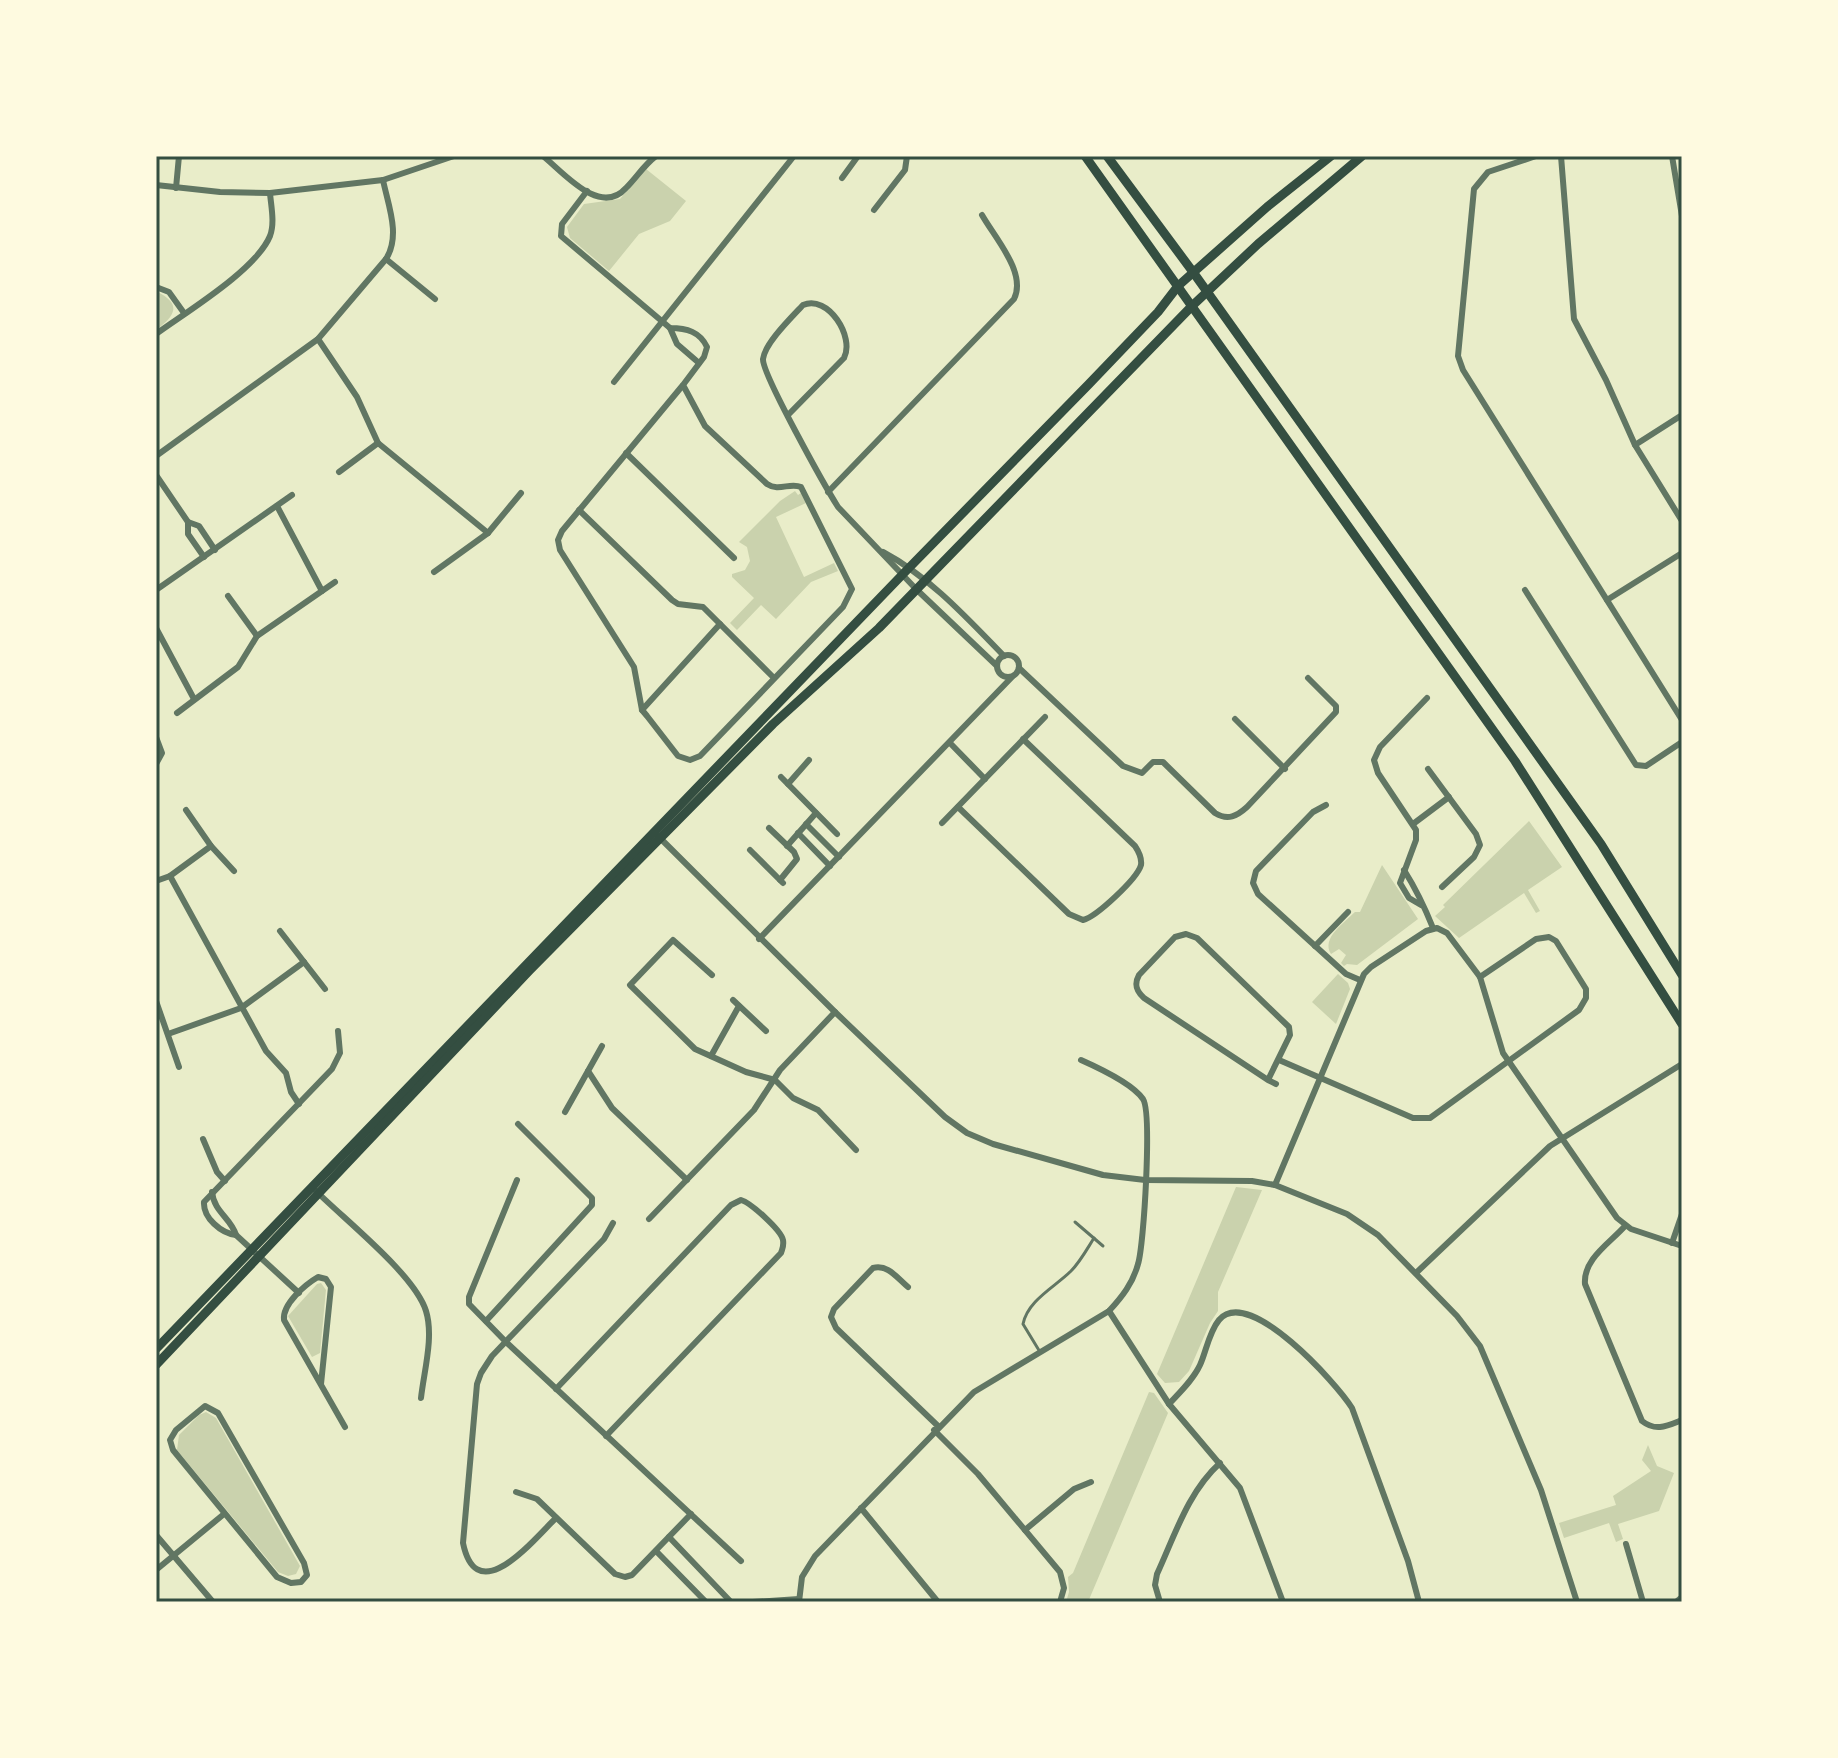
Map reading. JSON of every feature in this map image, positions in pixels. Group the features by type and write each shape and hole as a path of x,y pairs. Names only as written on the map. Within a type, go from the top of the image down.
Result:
{"main road":[{"path":"1085,156 1515,761 1682,1024"},
{"path":"1107,156 1601,844 1682,975"},
{"path":"156,1349 255,1252 657,835 906,570 1158,312 1178,286 1267,207 1331,156"},
{"path":"657,835 789,708 862,645 1192,306 1258,244 1362,156"},
{"path":"156,1365 255,1252"}],"street":[{"path":"176,188 179,156"},
{"path":"156,185 270,193 383,180 454,156"},
{"path":"543,156 600,198 615,197 626,189 656,156"},
{"path":"614,382 794,156"},
{"path":"842,178 858,156"},
{"path":"874,210 905,170 907,156"},
{"path":"1536,156 1488,172 1474,189 1459,362 1682,720"},
{"path":"1561,156 1574,319 1635,445 1682,521"},
{"path":"1672,156 1682,216"},
{"path":"156,456 318,339 386,259 392,248 393,229 383,180"},
{"path":"587,191 562,224 561,236 670,328 677,344 699,363"},
{"path":"156,334 240,273 264,246 272,228 270,193"},
{"path":"828,492 1014,299 1019,287 1017,274 982,215"},
{"path":"386,259 435,299"},
{"path":"156,287 169,292 184,313"},
{"path":"759,939 1015,673 1015,658 1004,656 942,594 876,548 828,492 788,415 765,370 764,355 803,305 820,303 846,337 847,351 844,358 788,415"},
{"path":"670,328 690,329 706,343 707,351 683,385 559,536 560,550 634,667 642,710 678,756 695,759 843,607 850,597 851,587 801,487 777,488 767,484 705,426 683,385"},
{"path":"318,339 357,397 378,443 488,533"},
{"path":"1635,445 1682,415"},
{"path":"339,472 378,443"},
{"path":"626,453 734,558"},
{"path":"156,475 188,522 188,534 204,557"},
{"path":"434,572 488,533 521,493"},
{"path":"156,590 292,495"},
{"path":"277,506 322,591"},
{"path":"579,510 672,600 678,604 703,607 774,678"},
{"path":"188,522 199,526 215,550"},
{"path":"1607,600 1682,553"},
{"path":"906,570 916,589 997,666 1001,675 994,695"},
{"path":"177,713 238,667 257,636 335,582"},
{"path":"1525,590 1636,765 1646,766 1682,742"},
{"path":"228,596 257,636"},
{"path":"642,710 720,624"},
{"path":"156,628 194,699"},
{"path":"997,666 1004,656"},
{"path":"1001,675 1015,673 1030,679 1123,766 1142,773 1153,762 1163,762 1222,816 1239,814 1336,712 1336,706 1308,678"},
{"path":"1421,905 1409,898 1401,887 1416,840 1413,824 1378,773 1374,760 1380,747 1427,698"},
{"path":"942,823 1045,717"},
{"path":"1235,719 1285,769"},
{"path":"156,737 162,753 156,764"},
{"path":"958,807 1069,914 1083,920 1098,914 1138,871 1140,854 1023,739"},
{"path":"950,743 985,779"},
{"path":"788,784 809,760"},
{"path":"1428,769 1476,834 1480,845 1474,857 1442,887"},
{"path":"781,777 837,834"},
{"path":"1413,824 1449,797"},
{"path":"1326,805 1313,812 1256,871 1252,880 1258,894 1346,974 1360,980"},
{"path":"186,810 211,846 234,871"},
{"path":"787,846 816,813"},
{"path":"806,824 839,857"},
{"path":"750,850 782,881 797,859 769,828"},
{"path":"798,833 830,866"},
{"path":"657,835 759,939 945,1117 967,1133 1051,1162 1103,1175 1145,1180 1252,1181 1275,1185 1355,1218 1378,1235 1466,1326 1486,1356 1541,1490 1577,1602"},
{"path":"816,852 824,843"},
{"path":"156,881 170,876 211,846"},
{"path":"1404,870 1435,928 1447,933 1480,977 1503,1053 1625,1226 1682,1246"},
{"path":"170,876 268,1055 286,1073 291,1092 299,1104"},
{"path":"1315,946 1348,912"},
{"path":"1275,1185 1360,980 1371,967 1435,928"},
{"path":"280,931 325,989"},
{"path":"1268,1080 1290,1035 1289,1027 1193,935 1175,937 1137,978 1137,989 1144,998 1268,1080 1276,1084"},
{"path":"1279,1060 1413,1118 1433,1117 1585,1003 1586,989 1556,941 1545,936 1480,977"},
{"path":"712,975 673,940 640,971 630,985 695,1049 746,1072 775,1080 793,1098 818,1110 856,1150"},
{"path":"168,1034 241,1008 304,962"},
{"path":"156,1001 179,1067"},
{"path":"711,1056 736,1003 766,1031"},
{"path":"649,1219 754,1110 793,1054 835,1012"},
{"path":"299,1293 236,1235 226,1233 203,1206 212,1192 336,1064 341,1047 338,1031"},
{"path":"565,1112 602,1046"},
{"path":"753,1602 799,1600 802,1577 809,1563 936,1428 978,1388 1109,1311 1128,1288 1138,1268 1142,1246 1148,1130 1145,1102 1124,1084 1081,1060"},
{"path":"1416,1273 1561,1137 1682,1064"},
{"path":"588,1071 612,1108 687,1180"},
{"path":"486,1321 592,1205 592,1198 518,1124"},
{"path":"203,1139 217,1172 225,1181"},
{"path":"517,1180 468,1301 506,1342 741,1561"},
{"path":"314,1190 399,1271 422,1300 428,1319 428,1334 421,1398"},
{"path":"212,1192 214,1204 233,1225 236,1235"},
{"path":"556,1389 731,1205 741,1200 749,1203 781,1234 784,1245 781,1253 606,1436"},
{"path":"212,1220 219,1212"},
{"path":"1672,1243 1682,1214"},
{"path":"556,1518 511,1562 492,1572 477,1569 464,1551 477,1384 486,1364 604,1239 613,1223"},
{"path":"1625,1226 1590,1263 1585,1284 1642,1421 1658,1428 1682,1420"},
{"path":"908,1287 888,1269 880,1266 873,1268 834,1309 832,1321 936,1428 1025,1530 1063,1578 1060,1602"},
{"path":"321,1384 331,1286 326,1279 316,1277 285,1309 283,1317 345,1427"},
{"path":"1109,1311 1169,1404 1242,1492 1283,1602"},
{"path":"1169,1404 1194,1376 1216,1325 1226,1315 1242,1314 1284,1334 1352,1408 1408,1561 1419,1602"},
{"path":"205,1406 218,1413 304,1563 306,1577 301,1582 291,1583 277,1577 224,1514 170,1444 174,1433 205,1406"},
{"path":"1160,1602 1155,1585 1157,1574 1191,1499 1203,1480 1220,1463"},
{"path":"1025,1530 1074,1489 1091,1482"},
{"path":"516,1492 537,1499 620,1576 632,1575 691,1514"},
{"path":"861,1508 938,1602"},
{"path":"156,1570 224,1514"},
{"path":"156,1535 213,1602"},
{"path":"669,1537 731,1602"},
{"path":"1626,1544 1643,1602"},
{"path":"656,1551 706,1602"},
{"path":"1676,1602 1682,1597"}],"lane":[{"path":"1075,1222 1103,1246"},
{"path":"1040,1352 1023,1324 1024,1317 1049,1289 1072,1270 1094,1238"}],"green space":[{"path":"646,169 686,201 670,221 639,234 609,271 570,238 567,227 584,204 620,199"},
{"path":"156,291 170,300 173,310 156,330"},
{"path":"795,491 798,495 801,493 806,503 776,517 804,577 834,563 838,571 811,582 776,619 761,605 737,630 730,623 754,598 732,577 732,574 745,570 750,561 747,547 739,542 780,501"},
{"path":"1529,821 1562,867 1528,890 1540,911 1536,913 1524,893 1459,938 1435,916"},
{"path":"1382,865 1418,919 1357,965 1344,966 1341,963 1346,955 1339,949 1331,954 1329,942 1340,926 1355,912 1360,912"},
{"path":"1338,974 1350,989 1336,1024 1312,1002"},
{"path":"1236,1187 1262,1190 1218,1292 1218,1311 1189,1371 1179,1382 1165,1383 1157,1374"},
{"path":"321,1283 326,1290 320,1353 312,1357 288,1316"},
{"path":"1149,1392 1154,1393 1168,1413 1088,1602 1066,1602 1068,1577 1073,1573"},
{"path":"206,1412 216,1418 300,1566 296,1574 288,1576 278,1572 177,1450 179,1435"},
{"path":"1648,1445 1657,1466 1674,1473 1659,1511 1618,1524 1623,1539 1616,1542 1609,1523 1564,1538 1559,1523 1616,1505 1613,1496 1651,1471 1642,1460"}]}
